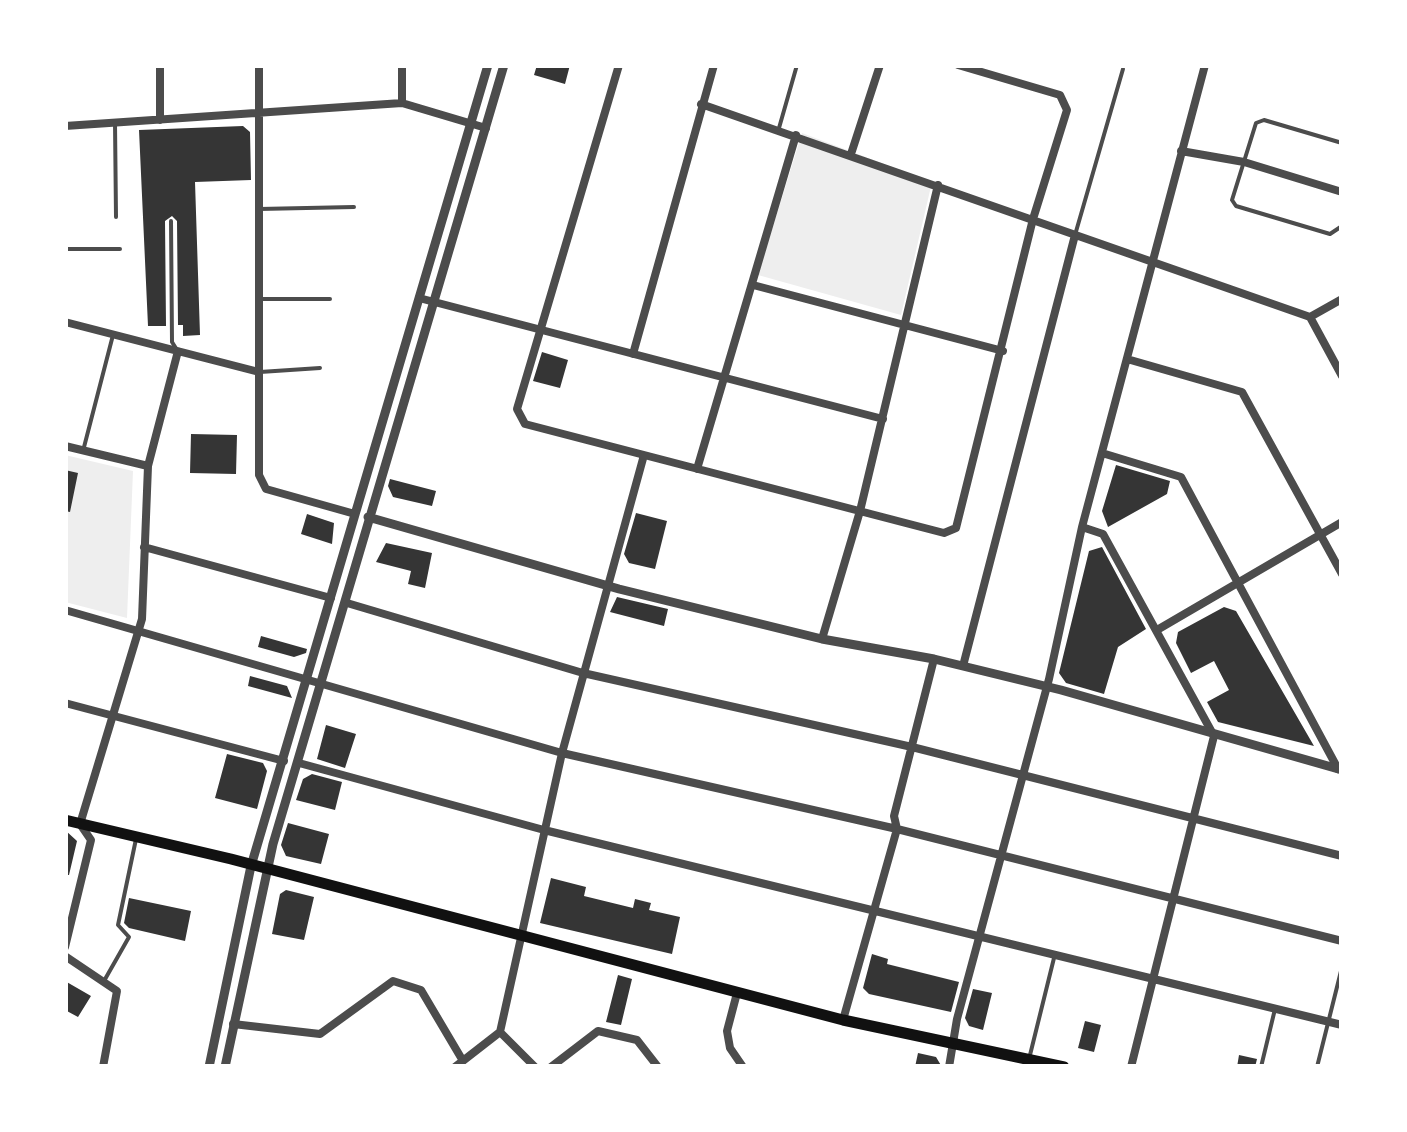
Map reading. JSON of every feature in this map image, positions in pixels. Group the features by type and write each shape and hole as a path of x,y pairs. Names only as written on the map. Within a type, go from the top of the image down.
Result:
{"main road":[{"path":"65,820 844,1020 1064,1067"}],"street":[{"path":"160,65 160,120"},
{"path":"259,65 259,475 266,489 606,584 822,639 934,659 1047,687 1340,770"},
{"path":"402,65 402,103"},
{"path":"209,1067 251,866 488,65"},
{"path":"225,1067 266,870 504,65"},
{"path":"619,65 518,409 526,424 944,533 956,528 1033,219 1067,110 1060,96 958,65"},
{"path":"633,354 714,65"},
{"path":"851,154 880,65"},
{"path":"949,1067 1047,687 1082,527 1205,65"},
{"path":"65,126 402,103 486,128"},
{"path":"700,104 1310,317 1342,376"},
{"path":"698,469 796,135"},
{"path":"1181,152 1244,162 1342,192"},
{"path":"822,639 860,511 938,186"},
{"path":"963,666 1075,235"},
{"path":"753,286 1002,351"},
{"path":"419,298 883,419"},
{"path":"1310,317 1342,299"},
{"path":"65,322 259,372"},
{"path":"65,947 90,840 80,824 109,716 139,631 148,466 178,351"},
{"path":"1127,359 1242,392 1342,574"},
{"path":"65,446 148,466"},
{"path":"1102,453 1181,478 1340,770"},
{"path":"233,1024 320,1034 393,981 420,990 459,1064 500,1032 562,753 644,455"},
{"path":"1158,630 1342,522"},
{"path":"1082,527 1103,534 1214,736 1131,1067"},
{"path":"144,547 331,598"},
{"path":"347,604 583,673 912,747 1342,856"},
{"path":"65,610 562,753 896,829 1342,941"},
{"path":"844,1020 896,829 894,816 934,659"},
{"path":"65,703 284,761"},
{"path":"299,762 544,830 876,908 1342,1026"},
{"path":"65,956 117,991 103,1067"},
{"path":"737,993 727,1031 730,1048 744,1067"},
{"path":"550,1067 598,1031 638,1040 658,1067"},
{"path":"500,1032 535,1067"}],"lane":[{"path":"778,130 797,65"},
{"path":"1075,235 1123,69"},
{"path":"1342,143 1264,120 1256,123 1232,200 1236,206 1330,234 1342,226"},
{"path":"114,123 116,218"},
{"path":"259,208 354,207"},
{"path":"172,221 172,342 178,351"},
{"path":"65,249 120,248"},
{"path":"259,299 330,300"},
{"path":"83,451 113,334"},
{"path":"259,372 320,368"},
{"path":"104,982 129,937 118,925 136,838"},
{"path":"1029,1058 1055,953"},
{"path":"1317,1067 1342,966"},
{"path":"1262,1067 1275,1009"}],"shaded area":[{"path":"802,133 932,182 901,315 758,275"},
{"path":"65,455 133,471 127,618 65,602"}],"building":[{"path":"537,65 570,65 565,84 534,75"},
{"path":"243,126 250,132 251,180 195,182 200,335 183,336 183,325 178,325 177,221 172,216 165,221 166,326 148,326 139,130"},
{"path":"542,352 568,360 560,388 533,381"},
{"path":"191,434 237,435 236,474 190,473"},
{"path":"1116,465 1170,481 1167,494 1108,527 1102,511"},
{"path":"65,470 78,473 70,512 65,511"},
{"path":"390,479 436,491 432,506 393,497 388,486"},
{"path":"636,513 667,521 655,569 629,563 624,554"},
{"path":"307,514 334,523 332,544 301,534"},
{"path":"386,543 432,553 425,588 408,584 411,571 376,562"},
{"path":"1102,547 1146,629 1118,647 1104,694 1066,683 1059,673 1089,551"},
{"path":"617,597 668,609 664,626 610,612"},
{"path":"1224,607 1236,611 1314,746 1218,722 1207,702 1229,690 1214,661 1191,673 1176,643 1178,632"},
{"path":"261,636 307,649 306,653 294,657 258,647"},
{"path":"250,676 287,686 292,698 248,686"},
{"path":"326,725 356,734 345,768 317,759"},
{"path":"227,754 263,763 267,771 257,809 215,798"},
{"path":"312,774 342,782 335,810 296,800 303,779"},
{"path":"288,823 329,834 321,864 286,856 281,845"},
{"path":"65,830 77,841 69,875 65,875"},
{"path":"551,878 586,887 584,896 633,908 635,899 651,903 649,910 680,917 672,954 540,923"},
{"path":"286,890 314,897 304,940 272,934 280,894"},
{"path":"129,898 191,911 185,941 129,928 124,923"},
{"path":"872,954 888,959 887,964 959,982 951,1012 869,994 863,988"},
{"path":"618,975 632,979 621,1025 606,1022"},
{"path":"65,981 91,996 78,1017 65,1010"},
{"path":"973,989 992,993 983,1030 969,1026 965,1018"},
{"path":"1085,1021 1101,1025 1094,1052 1078,1048"},
{"path":"918,1053 936,1057 942,1067 915,1067"},
{"path":"1239,1055 1257,1059 1255,1067 1237,1067"}]}
